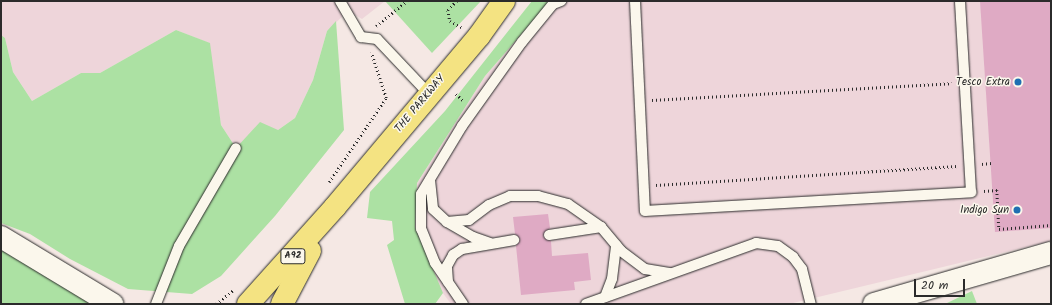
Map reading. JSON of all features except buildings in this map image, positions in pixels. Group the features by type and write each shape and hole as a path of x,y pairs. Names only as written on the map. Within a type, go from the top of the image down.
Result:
{"main road":[{"name":"THE PARKWAY","path":"336,207 479,36 504,1"},
{"name":"A92","path":"243,295 336,207"},
{"name":"A92","path":"282,304 288,289 336,207"}],"street":[{"path":"1,237 112,304"},
{"path":"874,304 1051,253"}],"lane":[{"path":"340,1 361,37 377,39 429,94"},
{"path":"463,304 448,284 421,229 421,194 470,115 522,42 553,4 561,1"},
{"path":"635,1 645,211 971,192 960,1"},
{"path":"156,304 180,246 236,148"},
{"path":"430,180 433,209 447,222 473,238 494,244"},
{"path":"447,222 469,220 489,205 510,196 538,196 568,204 601,227 616,246 645,269 671,272"},
{"path":"549,235 601,227"},
{"path":"448,284 447,266 453,255 462,249 514,240"},
{"path":"586,304 671,272 756,244 778,246 793,257 802,269 811,304"},
{"path":"605,297 612,278 616,246"}],"path":[{"path":"361,37 407,1"},
{"path":"457,1 448,10 450,21 479,36"},
{"path":"324,188 386,98 369,55 377,39"},
{"path":"640,101 965,82"},
{"path":"644,186 990,163"},
{"path":"971,192 997,190 999,229 1051,225"},
{"path":"216,304 243,295"}],"shaded area":[{"path":"1,1 385,1 362,19 350,12 346,13 327,31 313,80 295,118 278,130 236,148 221,125 209,43 176,30 100,73 81,73 32,101 13,72 5,38 1,35"},
{"path":"550,1 1051,1 1051,241 789,304 451,304 437,285 415,227 417,183 485,76"}],"green space":[{"path":"385,1 481,1 432,53"},
{"path":"532,1 550,1 485,76 417,183 415,227 443,293 435,304 405,304 387,245 394,240 392,221 367,218 370,192 445,111"},
{"path":"336,21 344,130 275,216 221,276 192,294 128,289 70,259 30,234 1,223 1,35 5,38 13,72 32,101 81,73 100,73 176,30 210,43 221,125 236,148 260,122 278,130 295,118 313,80 327,31"},
{"path":"1,248 79,295 90,304 1,304"},
{"path":"972,291 977,304 945,304"}],"place":[{"name":"Tesco Extra","path":"1018,82"},
{"name":"Indigo Sun","path":"1017,210"}]}
